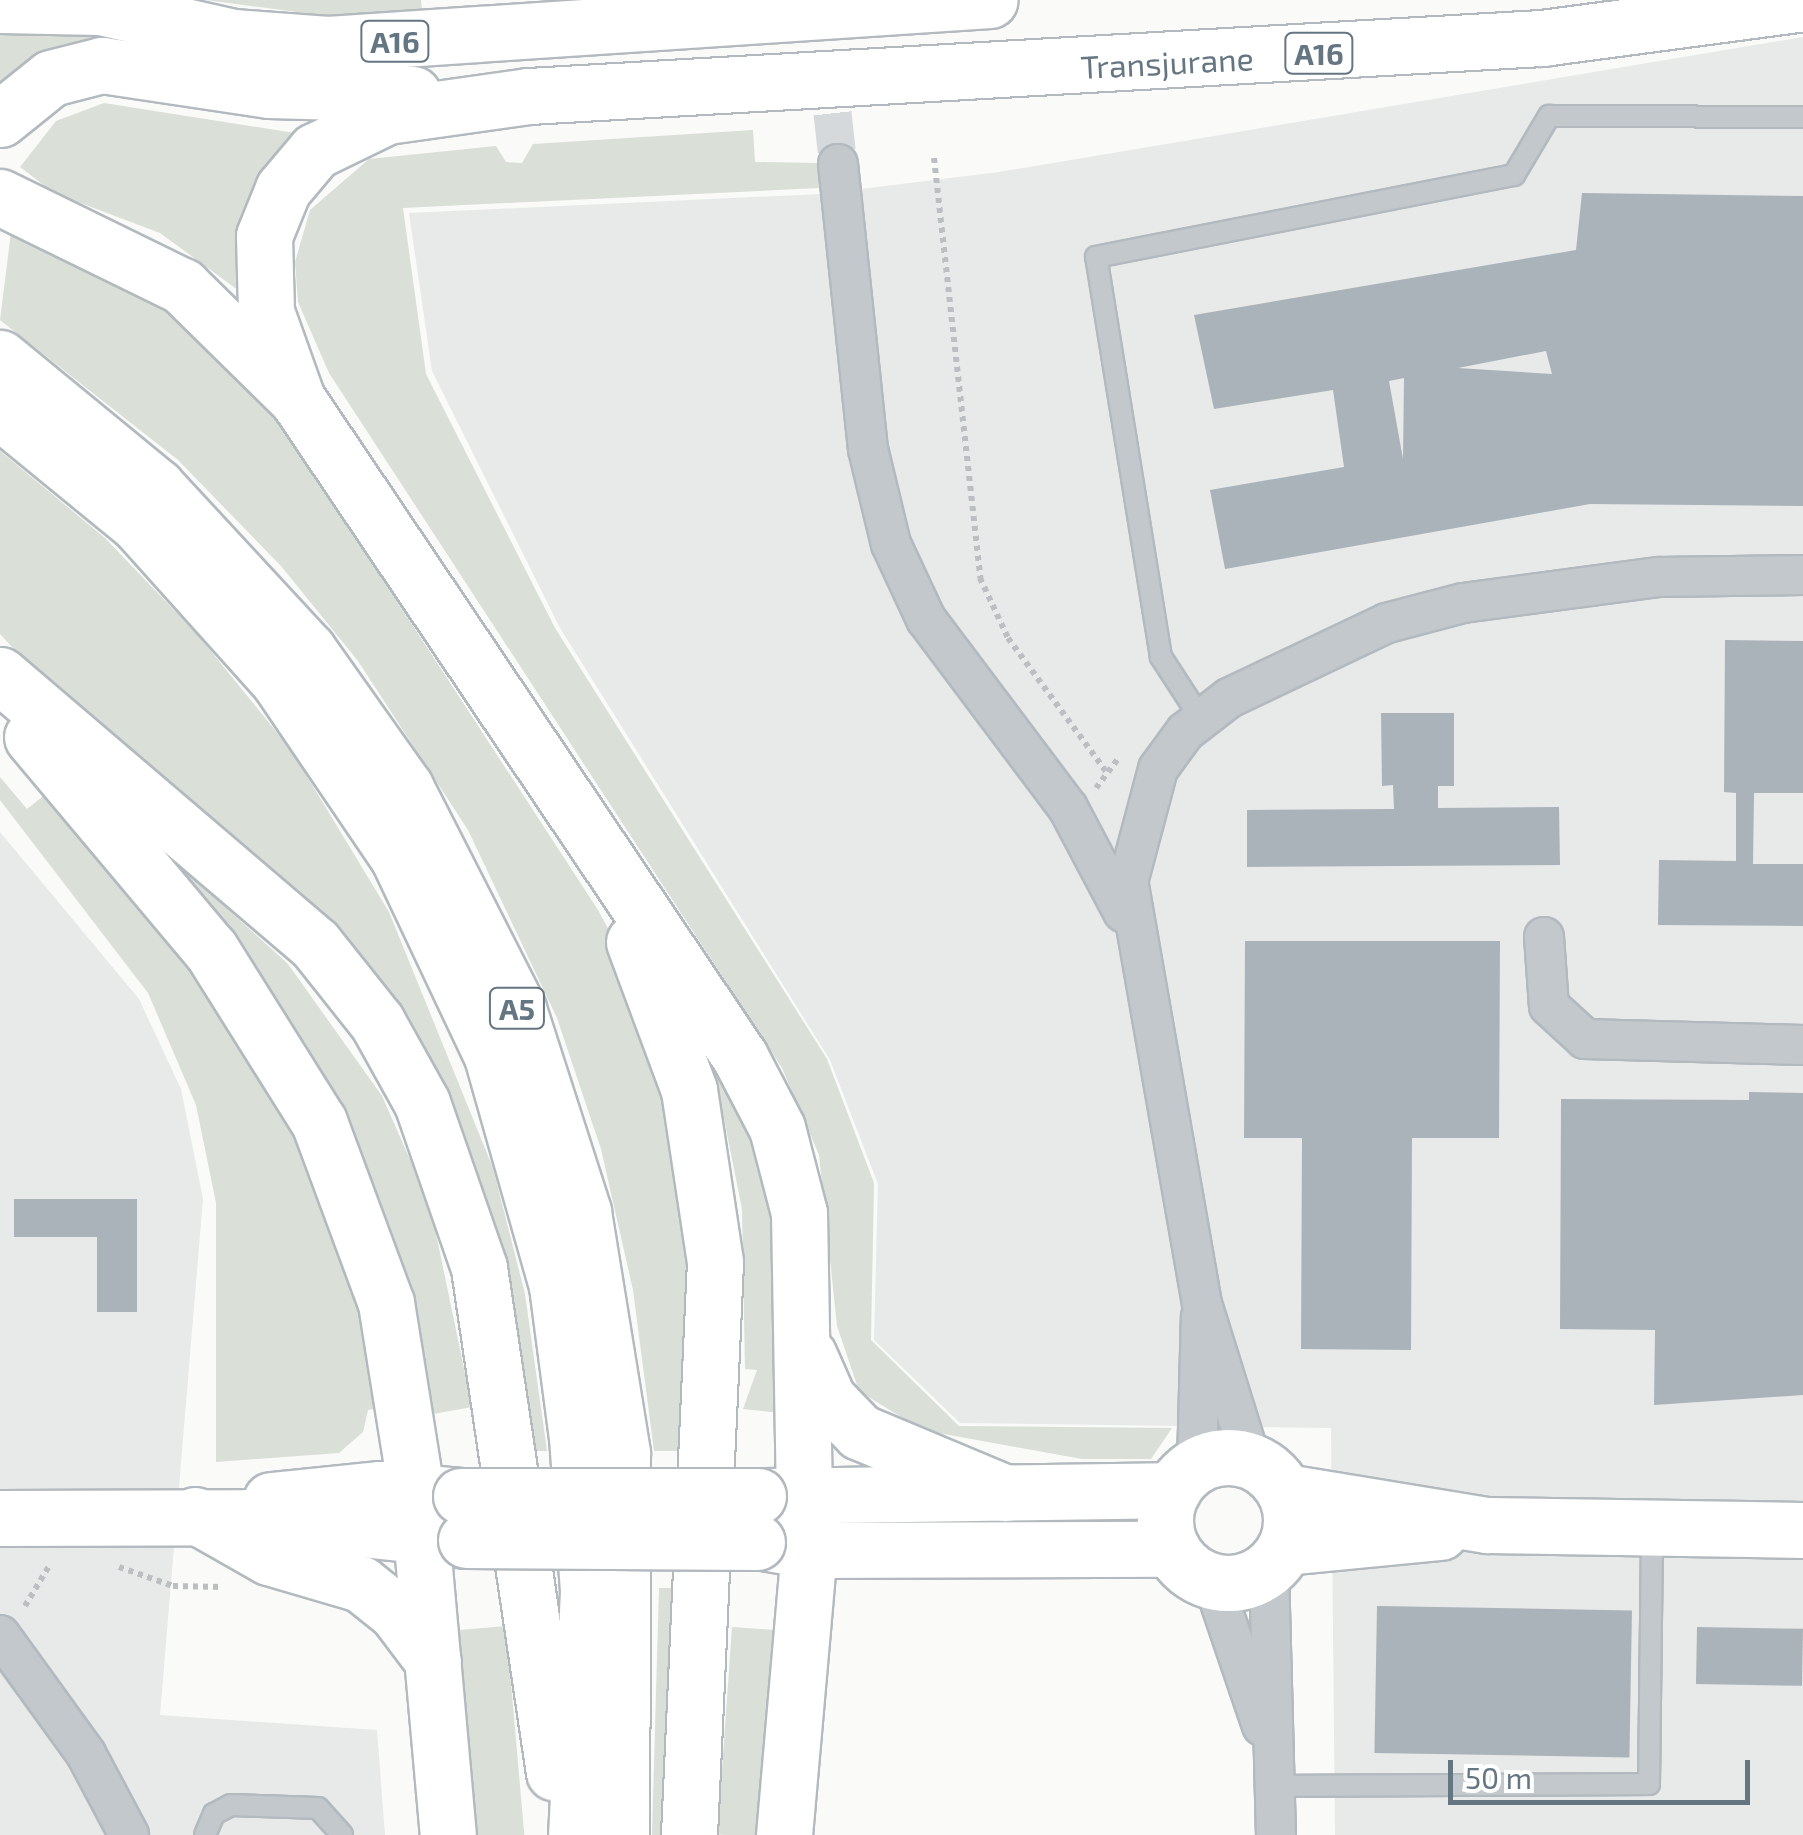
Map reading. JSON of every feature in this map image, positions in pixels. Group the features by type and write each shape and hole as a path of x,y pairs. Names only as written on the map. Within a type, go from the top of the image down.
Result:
{"main road":[{"path":"593,0 792,10"},
{"name":"A16","path":"0,4 100,7 232,37 328,44 792,10 990,0"},
{"name":"Transjurane","path":"529,96 1467,43 1640,30 1803,4"},
{"name":"A16","path":"0,118 52,78 102,65 308,93 529,96"},
{"path":"297,399 266,312 260,261 272,212 298,170 336,138 387,116 529,96"},
{"path":"0,197 182,286 297,399 581,831 709,1008 777,1128 798,1202 806,1344 783,1522 784,1835"},
{"name":"A5","path":"0,358 142,474 308,650 405,787 518,1009 584,1212 622,1453 621,1835"},
{"name":"A5","path":"0,411 138,524 278,680 398,857 492,1056 557,1286 578,1437 588,1590 576,1835"},
{"path":"0,675 302,931 377,1022 422,1103 460,1200 486,1306 535,1611 557,1835"},
{"path":"0,695 222,964 319,1122 386,1303 441,1515 433,1662 448,1835"},
{"path":"581,831 668,1022 711,1213 713,1371 688,1835"},
{"path":"806,1344 849,1424 1006,1492"},
{"path":"783,1522 1006,1492 1226,1477 1487,1524 1803,1530"},
{"path":"1226,1477 1278,1558"},
{"path":"1192,1566 1165,1519 1226,1477"},
{"path":"0,1518 195,1516 314,1492 441,1515 783,1522 1192,1566 1278,1558 1487,1524"},
{"path":"195,1516 269,1557 361,1584 396,1612 433,1662"}],"street":[{"path":"838,164 868,450 890,544 926,618 1093,849 1140,954"},
{"path":"1226,1477 1202,1304 1128,882 1135,828 1158,769 1200,717 1387,623 1462,603 1659,577 1803,575"},
{"path":"1544,937 1549,1006 1584,1040 1803,1045"},
{"path":"1202,1304 1226,1477"},
{"path":"1276,1835 1267,1741 1278,1558"},
{"path":"1192,1566 1267,1741"},
{"path":"0,1636 86,1754 129,1835"}],"lane":[{"path":"1200,717 1161,657 1096,257 1514,176 1549,116 1803,117"},
{"path":"1272,1786 1649,1784 1652,1528"},
{"path":"205,1835 214,1814 231,1806 318,1808 342,1835"}],"path":[{"path":"934,158 980,578 1008,638 1107,774"}],"shaded area":[{"path":"206,0 421,0 422,11 319,15"},
{"path":"0,22 223,49 0,91"},
{"path":"1803,37 1803,1835 1335,1835 1331,1428 960,1423 874,1340 878,1184 830,1060 560,628 432,371 409,213 820,194 999,172"},
{"path":"104,103 301,134 242,293 160,233 54,193 20,167 56,121"},
{"path":"753,130 755,162 818,163 819,188 403,208 426,374 555,628 827,1059 874,1183 871,1340 959,1426 1172,1428 1151,1459 1082,1459 922,1430 859,1391 837,1326 819,1155 782,1068 329,373 298,302 295,262 310,210 369,159 496,146 506,162 522,163 533,144"},
{"path":"11,232 138,275 256,385 598,910 623,956 687,1154 694,1451 654,1451 633,1290 601,1149 557,1018 468,830 358,661 281,566 178,460 0,320"},
{"path":"0,451 105,538 197,634 291,750 389,912 493,1168 525,1294 547,1451 526,1451 444,1115 0,634"},
{"path":"0,777 27,809 47,793 182,956 291,1121 352,1268 380,1408 368,1410 363,1432 339,1453 216,1462 216,1203 196,1105 148,993 0,800"},
{"path":"0,832 139,999 181,1089 203,1199 160,1715 377,1730 385,1835 0,1835"},
{"path":"168,855 288,964 382,1096 430,1205 472,1407 433,1414 398,1254 345,1122 162,861"},
{"path":"713,1064 768,1145 788,1414 743,1409 757,1370 745,1369 742,1209"},
{"path":"659,1588 686,1588 672,1835 652,1835"},
{"path":"506,1626 524,1835 466,1835 448,1631"},
{"path":"732,1627 778,1630 764,1835 717,1834"}],"building":[{"path":"1582,193 1803,196 1803,506 1590,504 1225,569 1210,490 1344,467 1333,390 1214,409 1194,315 1576,250","holes":["1546,351 1552,374 1458,368","1404,378 1403,459 1389,381"]},
{"path":"1725,640 1803,641 1803,793 1754,793 1753,864 1803,864 1803,926 1658,925 1659,860 1736,861 1736,793 1724,792"},
{"path":"1381,713 1454,713 1454,786 1438,786 1438,808 1559,807 1560,865 1247,867 1247,810 1394,809 1393,785 1382,786"},
{"path":"1245,941 1500,941 1499,1138 1412,1138 1411,1350 1301,1349 1302,1138 1244,1138"},
{"path":"1749,1092 1803,1093 1803,1395 1654,1405 1655,1330 1560,1329 1561,1099 1749,1100"},
{"path":"14,1199 137,1199 137,1312 97,1312 97,1237 14,1237"},
{"path":"1377,1606 1632,1610 1629,1757 1374,1753"},
{"path":"1697,1627 1803,1629 1802,1686 1696,1684"}],"tunnel":[{"path":"820,0 838,164"}]}
